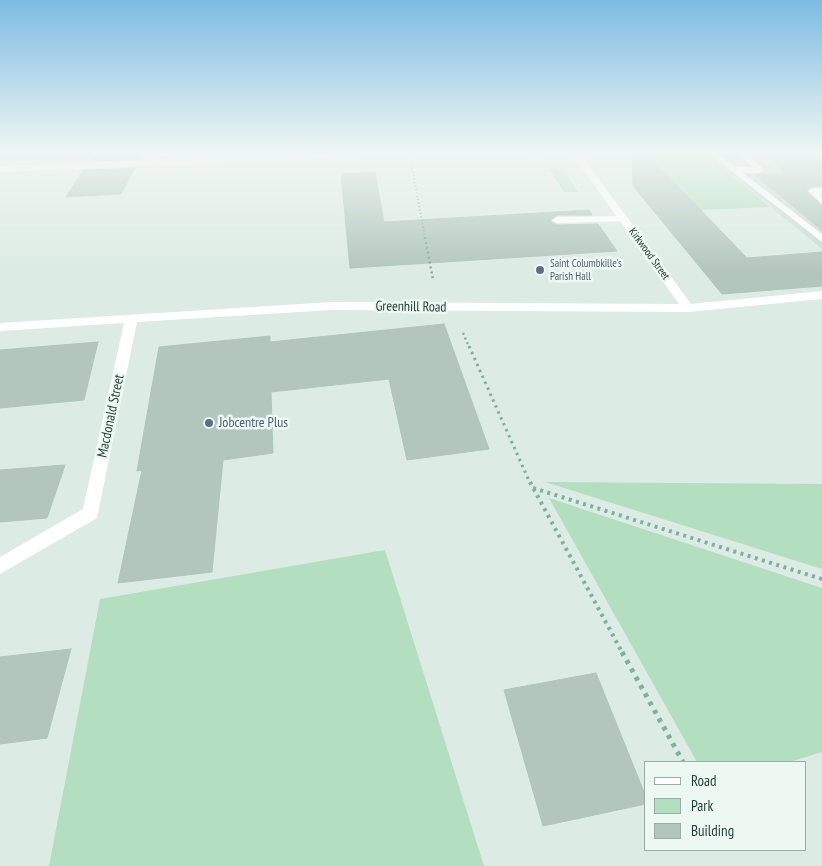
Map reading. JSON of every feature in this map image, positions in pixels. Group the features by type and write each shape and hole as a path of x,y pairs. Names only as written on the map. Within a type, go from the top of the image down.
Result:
{"street":[{"name":"Kirkwood Street","path":"604,191 688,308"},
{"path":"762,191 822,240"},
{"path":"812,191 822,201"},
{"path":"556,220 624,219"},
{"name":"Greenhill Road","path":"0,327 332,306 688,308 822,295"},
{"name":"Macdonald Street","path":"0,566 91,513 131,319"}],"path":[{"path":"417,191 433,280 424,280"},
{"path":"452,308 508,440 682,761"},
{"path":"533,487 822,579"}],"shaded area":[{"path":"752,191 822,191 822,249"}],"green space":[{"path":"683,191 751,191 770,207 701,210"},
{"path":"545,482 822,484 822,569"},
{"path":"549,498 822,588 822,752 793,761 696,761"},
{"path":"385,550 484,866 49,866 100,599"}],"building":[{"path":"70,191 122,191 121,194 66,197"},
{"path":"343,191 378,191 384,222 589,210 592,215 557,215 550,221 557,225 598,224 617,251 350,268"},
{"path":"637,191 683,191 747,258 822,252 822,286 722,294"},
{"path":"775,191 806,191 822,206 822,230"},
{"path":"444,324 489,449 407,460 389,379 271,392 273,453 223,460 212,572 118,583 142,470 137,471 159,347 270,336 270,342"},
{"path":"98,342 84,400 0,408 0,350"},
{"path":"65,465 47,518 0,522 0,470"},
{"path":"71,649 47,738 0,744 0,657"},
{"path":"596,673 644,792 644,804 543,826 504,690"}],"place":[{"name":"Saint Columbkille's Parish Hall","path":"540,270"},
{"name":"Jobcentre Plus","path":"209,423"}]}
